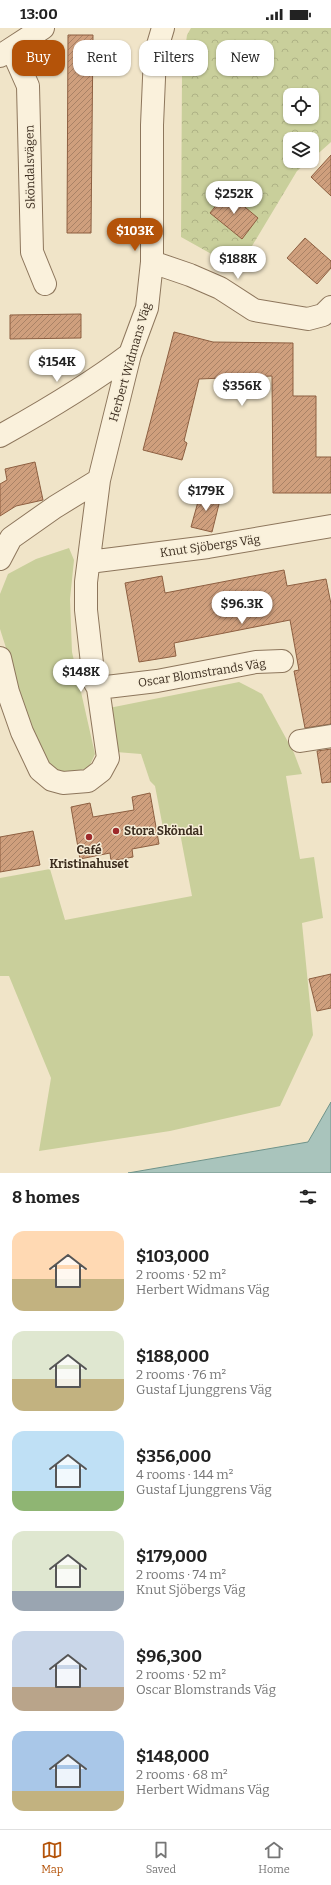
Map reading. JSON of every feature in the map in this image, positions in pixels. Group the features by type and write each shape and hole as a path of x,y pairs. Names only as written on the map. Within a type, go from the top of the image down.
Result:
{"street":[{"name":"Herbert Widmans Väg","path":"0,658 8,692 22,732 40,770 52,780 63,783 88,780 101,771 108,758 98,688 94,681 86,610 86,582 99,480 130,354 147,308 152,262 152,126 155,55 163,28"},
{"name":"Sköndalsvägen","path":"36,30 6,53 28,86 32,252 46,284"},
{"path":"152,262 190,275 214,286 254,310 308,319 323,315 331,307"},
{"path":"0,436 41,413 101,375 130,354"},
{"path":"0,559 11,538 55,507 99,480"},
{"name":"Knut Sjöbergs Väg","path":"89,562 208,547 331,526"},
{"name":"Oscar Blomstrands Väg","path":"98,688 164,680 256,662 282,661"},
{"path":"300,741 331,736"}],"green space":[{"path":"191,28 331,28 331,142 319,153 319,132 283,132 283,168 301,168 297,171 243,261 224,261 181,237 182,76 208,76 208,40 186,40"},
{"path":"69,548 74,560 70,599 72,652 95,754 89,767 63,777 44,767 0,629 0,594 8,574 36,559"},
{"path":"239,682 262,694 294,753 302,774 286,776 300,859 314,857 323,918 302,923 313,1035 280,1106 170,1131 39,1151 51,1078 9,976 0,976 0,878 50,869 65,920 192,896 180,833 164,833 155,786 150,781 141,754 116,752 109,708"}],"water":[{"path":"331,1102 331,1173 128,1173 308,1142"}],"building":[{"path":"68,35 93,35 93,40 73,40 73,76 93,76 91,233 67,233"},
{"path":"331,155 331,196 311,177"},
{"path":"227,192 258,218 242,239 210,213"},
{"path":"305,238 331,261 331,268 317,284 287,258"},
{"path":"81,314 81,338 10,339 10,315"},
{"path":"174,332 213,342 293,343 293,396 316,396 316,457 331,457 331,493 273,493 272,376 199,379 184,441 187,443 182,460 143,450"},
{"path":"35,462 43,500 16,506 0,516 0,484 7,480 5,469"},
{"path":"201,491 221,496 212,532 191,527"},
{"path":"284,570 287,586 326,579 331,604 331,724 305,728 294,671 299,670 290,620 174,643 176,656 139,662 125,583 162,576 165,593"},
{"path":"331,749 331,782 322,783 317,751"},
{"name":"Stora Sköndal","path":"150,793 159,844 132,849 133,857 111,861 110,853 80,859 71,807 90,803 93,817 134,810 132,797"},
{"path":"33,831 40,865 0,872 0,837"},
{"path":"331,974 331,1008 317,1011 309,979"}],"place":[{"name":"Stora Sköndal","path":"116,831"},
{"name":"Café Kristinahuset","path":"89,837"}]}
